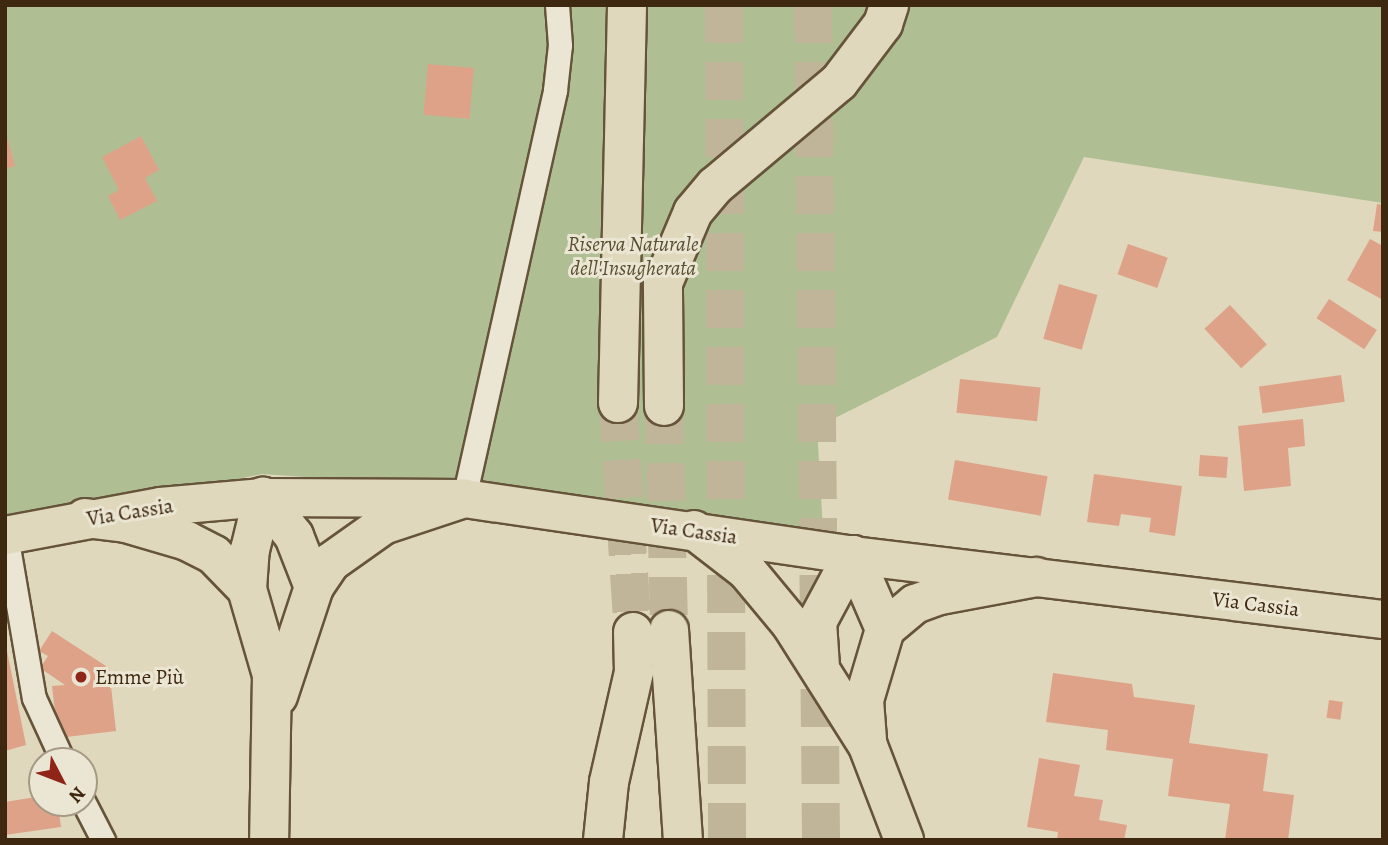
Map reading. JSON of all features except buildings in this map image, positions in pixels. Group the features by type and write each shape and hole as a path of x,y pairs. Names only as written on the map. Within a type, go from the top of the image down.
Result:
{"highway":[{"path":"618,404 627,5"},
{"path":"664,406 663,283 693,212 715,186 839,82 883,24 889,5"},
{"path":"263,496 301,548 314,587"},
{"path":"263,496 250,550 247,589 267,649 274,709 269,840"},
{"path":"274,709 314,587 331,562 371,530 464,498"},
{"path":"85,518 126,523 187,541 214,555 247,589"},
{"path":"694,530 771,596 821,669 868,746 904,840"},
{"path":"821,669 815,646 817,622 853,555"},
{"path":"853,555 875,596 885,629 864,700 868,746"},
{"path":"885,629 915,604 940,595 1036,577"},
{"path":"603,840 609,782 634,672 651,631 683,840"}],"main road":[{"name":"Via Cassia","path":"6,535 85,518 263,496 464,498 853,555 1383,619"}],"street":[{"path":"464,498 555,90 560,45 557,5"},
{"path":"6,535 34,698 57,747"},
{"path":"91,817 103,840"}],"green space":[{"name":"Riserva Naturale dell'Insugherata","path":"5,5 1383,5 1383,203 1084,157 997,337 817,427 823,530 448,487 262,474 5,527"}],"tunnel":[{"path":"724,5 727,840"},
{"path":"813,5 821,840"},
{"path":"618,403 633,632"},
{"path":"664,406 669,630"}],"place":[{"name":"Emme Più","path":"81,677"}]}
